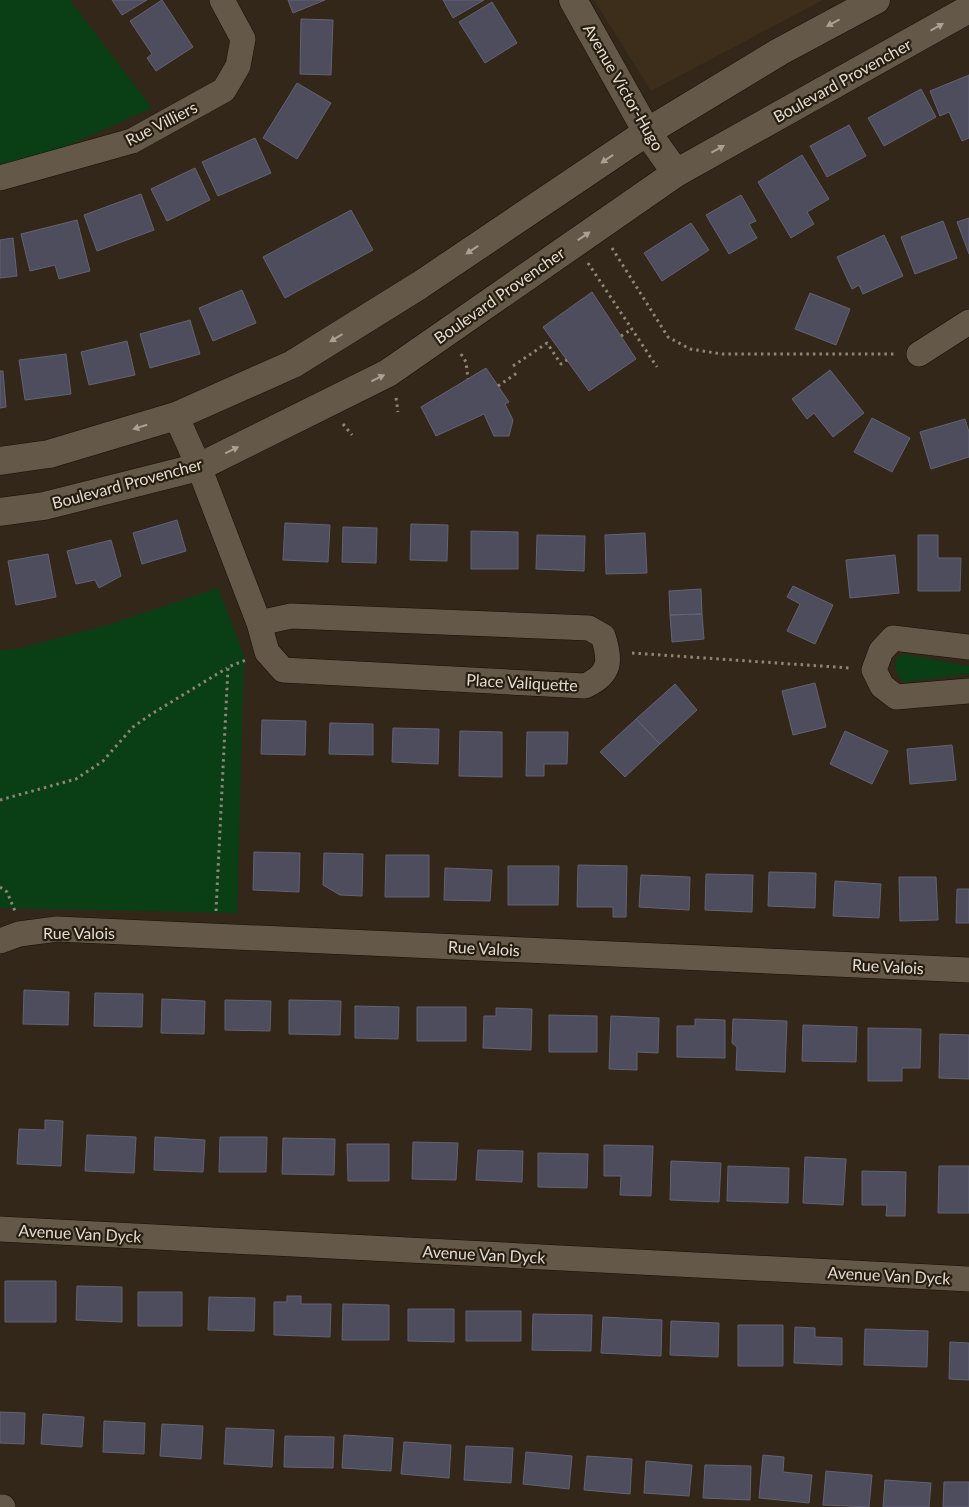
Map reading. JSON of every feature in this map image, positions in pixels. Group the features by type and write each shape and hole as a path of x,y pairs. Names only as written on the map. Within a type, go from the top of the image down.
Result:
{"street":[{"name":"Rue Villiers","path":"0,178 132,141 224,90 238,66 243,39 222,0"},
{"name":"Avenue Victor-Hugo","path":"572,0 647,132 676,173"},
{"path":"0,461 49,454 176,416 293,364 355,327 647,132 779,52 876,0"},
{"path":"966,0 969,8"},
{"name":"Boulevard Provencher","path":"0,512 44,506 199,466 388,374 676,173 969,8"},
{"path":"919,354 969,322"},
{"name":"Place Valiquette","path":"176,416 199,466 258,623 267,652 283,670 585,686 598,680 607,668 608,652"},
{"path":"258,623 291,616 589,628 603,636 608,652"},
{"path":"969,647 893,638 881,652 874,670 882,686 896,697 969,691"},
{"name":"Rue Valois","path":"0,941 20,934 57,929 969,970"},
{"name":"Avenue Van Dyck","path":"0,1229 969,1279"}],"path":[{"path":"608,241 668,336 690,349 722,354 919,354"},
{"path":"583,256 657,367"},
{"path":"621,336 632,329"},
{"path":"513,366 547,343 561,364 567,360"},
{"path":"498,386 517,373"},
{"path":"0,800 76,779 103,761 133,728 150,715 228,667 267,652"},
{"path":"608,652 874,670"},
{"path":"215,936 228,667"}],"shaded area":[{"path":"594,0 823,0 651,91"}],"green space":[{"path":"0,0 70,0 152,108 44,156 0,165"},
{"path":"218,588 244,656 237,913 0,908 0,650 16,649 107,625"},
{"path":"905,654 969,666 969,674 904,682 897,673 895,665 897,657"}],"building":[{"path":"112,0 147,0 122,15"},
{"path":"162,0 193,47 156,71 147,58 152,54 130,21"},
{"path":"288,0 325,0 293,13"},
{"path":"443,0 484,0 453,18"},
{"path":"492,2 517,43 485,63 459,22"},
{"path":"301,19 333,20 331,75 300,74"},
{"path":"969,75 969,138 962,141 949,112 940,116 930,91"},
{"path":"297,83 331,103 297,159 263,138"},
{"path":"921,89 936,117 884,146 868,118"},
{"path":"849,125 866,156 827,177 810,146"},
{"path":"255,138 271,173 218,196 202,162"},
{"path":"802,155 829,199 807,212 814,224 791,238 758,182"},
{"path":"195,168 210,200 167,221 151,189"},
{"path":"141,194 154,230 97,251 84,215"},
{"path":"741,195 756,221 749,224 757,238 729,254 706,215"},
{"path":"351,210 373,250 285,298 263,257"},
{"path":"969,218 969,254 957,222"},
{"path":"77,220 90,271 59,279 55,265 30,271 21,234"},
{"path":"943,221 957,258 915,274 901,237"},
{"path":"691,223 709,250 662,281 644,253"},
{"path":"884,235 903,276 863,294 859,285 852,289 837,257"},
{"path":"13,238 17,276 0,278 0,240"},
{"path":"242,290 256,323 213,341 199,308"},
{"path":"592,292 636,359 589,391 543,327"},
{"path":"810,293 850,309 836,345 795,329"},
{"path":"190,320 200,354 150,368 140,334"},
{"path":"127,341 135,375 89,385 81,352"},
{"path":"66,354 71,394 25,400 19,360"},
{"path":"486,368 509,402 505,404 513,420 509,436 494,436 484,414 436,436 421,407"},
{"path":"830,370 864,413 833,437 814,413 807,419 792,399"},
{"path":"0,371 3,371 6,407 0,408"},
{"path":"872,418 910,438 892,472 854,452"},
{"path":"965,419 969,432 969,457 931,469 920,432"},
{"path":"177,520 186,551 142,564 133,533"},
{"path":"285,523 330,525 328,562 283,560"},
{"path":"411,524 448,525 447,561 410,560"},
{"path":"343,527 377,528 376,563 342,562"},
{"path":"471,531 518,532 518,569 471,569"},
{"path":"645,533 647,573 606,574 605,535"},
{"path":"537,535 585,536 584,571 536,569"},
{"path":"918,535 938,535 938,558 961,558 960,591 918,591"},
{"path":"111,540 121,576 99,588 95,580 76,584 67,551"},
{"path":"48,554 56,597 16,605 8,561"},
{"path":"895,555 899,593 850,598 846,560"},
{"path":"793,586 833,605 815,644 787,631 800,604 787,597"},
{"path":"701,589 702,614 670,615 669,591"},
{"path":"702,614 704,639 672,642 670,615"},
{"path":"815,683 826,727 793,735 782,691"},
{"path":"675,684 697,710 660,744 636,719"},
{"path":"636,719 660,744 625,777 600,752"},
{"path":"262,720 306,721 305,755 261,754"},
{"path":"330,723 373,724 373,755 329,754"},
{"path":"393,728 439,729 438,764 392,762"},
{"path":"460,731 502,732 502,777 459,776"},
{"path":"845,731 888,751 872,784 830,764"},
{"path":"527,732 568,732 567,764 544,764 544,776 526,776"},
{"path":"952,745 956,780 910,784 907,749"},
{"path":"254,852 300,853 299,892 253,890"},
{"path":"324,853 363,854 362,896 340,895 323,885"},
{"path":"386,855 429,855 429,897 385,897"},
{"path":"578,865 627,866 626,917 613,917 613,907 577,907"},
{"path":"508,866 559,866 558,905 508,905"},
{"path":"445,868 492,870 490,901 444,900"},
{"path":"769,872 816,873 815,908 768,906"},
{"path":"706,874 753,875 752,912 705,910"},
{"path":"641,875 690,877 689,910 639,907"},
{"path":"899,877 936,877 938,920 900,921"},
{"path":"835,881 881,884 879,918 833,916"},
{"path":"957,889 969,889 969,923 956,923"},
{"path":"24,990 69,992 68,1025 23,1024"},
{"path":"95,993 143,994 142,1027 94,1026"},
{"path":"162,999 205,1001 204,1034 161,1033"},
{"path":"225,1000 271,1001 270,1031 225,1030"},
{"path":"289,1000 341,1001 340,1035 289,1034"},
{"path":"355,1006 399,1007 398,1039 355,1038"},
{"path":"417,1007 466,1007 466,1041 417,1041"},
{"path":"496,1008 532,1009 531,1050 483,1048 484,1016 496,1016"},
{"path":"549,1015 597,1016 597,1052 549,1052"},
{"path":"611,1016 659,1018 658,1053 637,1052 637,1070 609,1069"},
{"path":"695,1019 725,1020 725,1058 677,1057 677,1026 695,1026"},
{"path":"733,1019 787,1021 785,1072 736,1070 737,1047 732,1043"},
{"path":"803,1025 857,1027 856,1062 802,1061"},
{"path":"868,1028 921,1029 920,1068 902,1068 902,1081 868,1081"},
{"path":"940,1034 969,1035 969,1079 939,1078"},
{"path":"45,1120 63,1121 61,1166 17,1164 19,1129 45,1130"},
{"path":"87,1135 136,1137 134,1173 85,1171"},
{"path":"155,1137 205,1140 203,1172 154,1170"},
{"path":"220,1137 267,1137 266,1172 219,1172"},
{"path":"283,1138 335,1139 334,1175 282,1174"},
{"path":"413,1142 458,1143 456,1180 412,1179"},
{"path":"347,1144 389,1144 389,1181 348,1181"},
{"path":"604,1145 653,1146 651,1196 620,1195 621,1176 604,1176"},
{"path":"478,1150 523,1151 522,1182 476,1180"},
{"path":"538,1153 588,1154 587,1188 538,1187"},
{"path":"805,1157 846,1159 843,1205 803,1203"},
{"path":"671,1161 721,1163 719,1202 670,1200"},
{"path":"728,1166 789,1168 788,1203 727,1201"},
{"path":"939,1166 969,1166 969,1213 938,1213"},
{"path":"862,1171 906,1172 905,1216 886,1216 887,1205 862,1205"},
{"path":"5,1281 56,1281 56,1322 5,1322"},
{"path":"77,1286 122,1287 122,1322 76,1320"},
{"path":"138,1292 182,1292 182,1326 138,1326"},
{"path":"287,1296 301,1296 301,1304 331,1304 330,1337 274,1335 274,1302 287,1302"},
{"path":"209,1297 255,1298 254,1331 208,1330"},
{"path":"343,1304 389,1305 389,1340 342,1340"},
{"path":"408,1309 454,1309 454,1342 408,1341"},
{"path":"466,1311 521,1311 521,1341 466,1341"},
{"path":"533,1314 592,1315 591,1351 532,1350"},
{"path":"603,1317 662,1320 661,1356 601,1353"},
{"path":"671,1321 719,1323 718,1357 670,1355"},
{"path":"738,1325 783,1325 783,1366 738,1366"},
{"path":"795,1327 815,1328 815,1337 842,1338 842,1365 794,1363"},
{"path":"865,1329 928,1331 927,1367 864,1365"},
{"path":"950,1342 969,1343 969,1380 949,1379"},
{"path":"0,1412 25,1413 24,1444 0,1443"},
{"path":"43,1414 84,1417 82,1447 41,1444"},
{"path":"104,1421 145,1423 144,1454 103,1452"},
{"path":"162,1424 203,1426 201,1459 160,1456"},
{"path":"226,1428 274,1430 272,1467 224,1464"},
{"path":"344,1435 393,1438 391,1471 342,1468"},
{"path":"285,1436 334,1437 333,1468 284,1467"},
{"path":"404,1442 451,1445 449,1478 401,1474"},
{"path":"466,1446 513,1448 511,1483 464,1480"},
{"path":"526,1452 572,1456 569,1489 523,1484"},
{"path":"763,1455 784,1457 783,1472 812,1475 809,1503 759,1498"},
{"path":"587,1456 632,1459 630,1494 584,1490"},
{"path":"646,1461 692,1465 689,1496 644,1493"},
{"path":"705,1465 751,1466 750,1500 703,1498"},
{"path":"826,1471 872,1475 869,1507 823,1505"},
{"path":"885,1480 931,1483 929,1507 883,1507"},
{"path":"944,1482 969,1482 969,1507 943,1507"}]}
